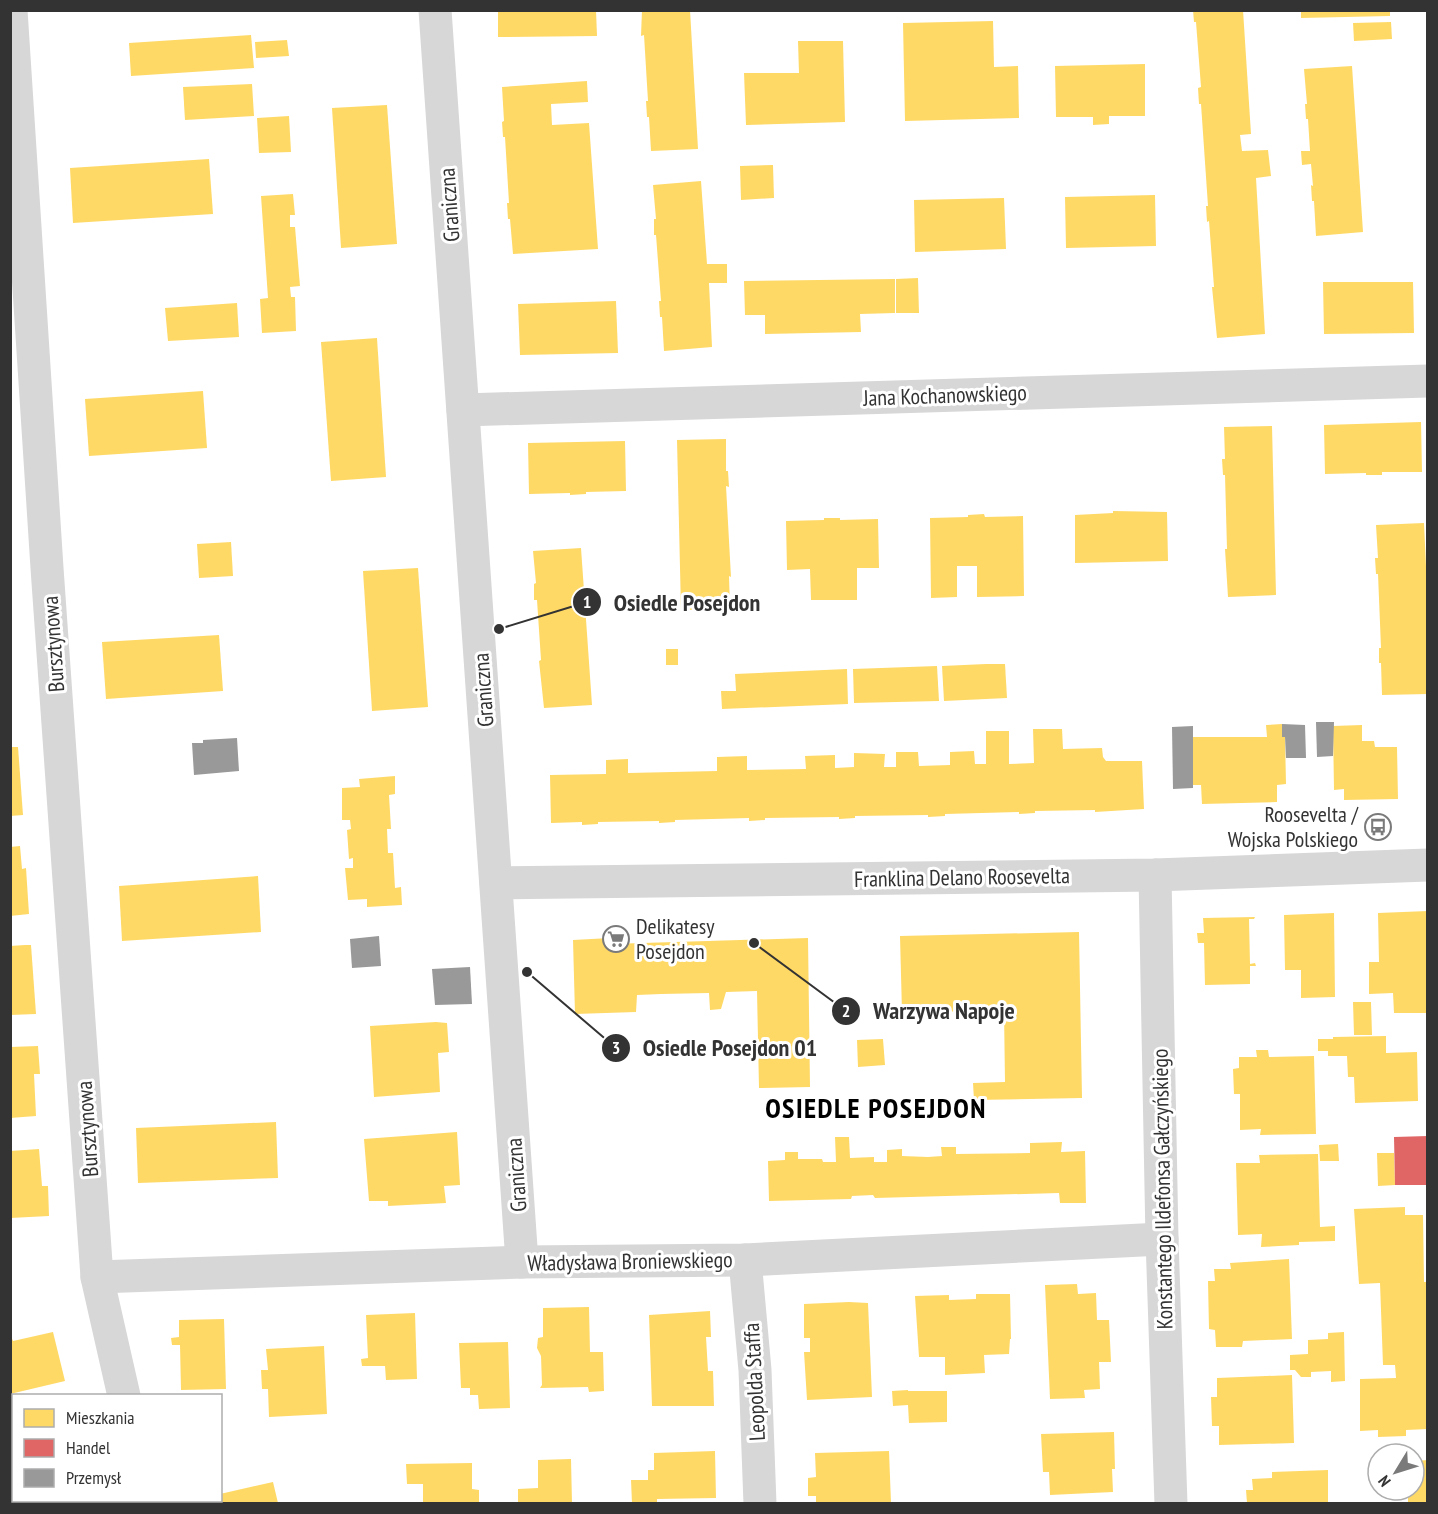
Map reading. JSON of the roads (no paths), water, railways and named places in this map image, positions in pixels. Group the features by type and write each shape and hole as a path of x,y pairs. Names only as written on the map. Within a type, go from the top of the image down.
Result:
{"street":[{"name":"Bursztynowa","path":"10,10 98,1277 124,1394"},
{"name":"Graniczna","path":"435,10 522,1262"},
{"name":"Jana Kochanowskiego","path":"463,410 1428,381"},
{"name":"Franklina Delano Roosevelta","path":"496,884 1155,875 1428,865"},
{"name":"Konstantego Ildefonsa Gałczyńskiego","path":"1155,875 1162,1239 1171,1503"},
{"name":"Władysława Broniewskiego","path":"98,1277 522,1262 745,1260 1162,1239"},
{"name":"Leopolda Staffa","path":"745,1260 755,1370 760,1503"}],"place":[{"name":"Osiedle Posejdon","path":"499,629"},
{"name":"Roosevelta / Wojska Polskiego","path":"1378,827"},
{"name":"Delikatesy Posejdon","path":"616,939"},
{"name":"Warzywa Napoje","path":"754,943"},
{"name":"Osiedle Posejdon 01","path":"527,972"}],"district":[{"name":"OSIEDLE POSEJDON","path":"876,1108"}]}
